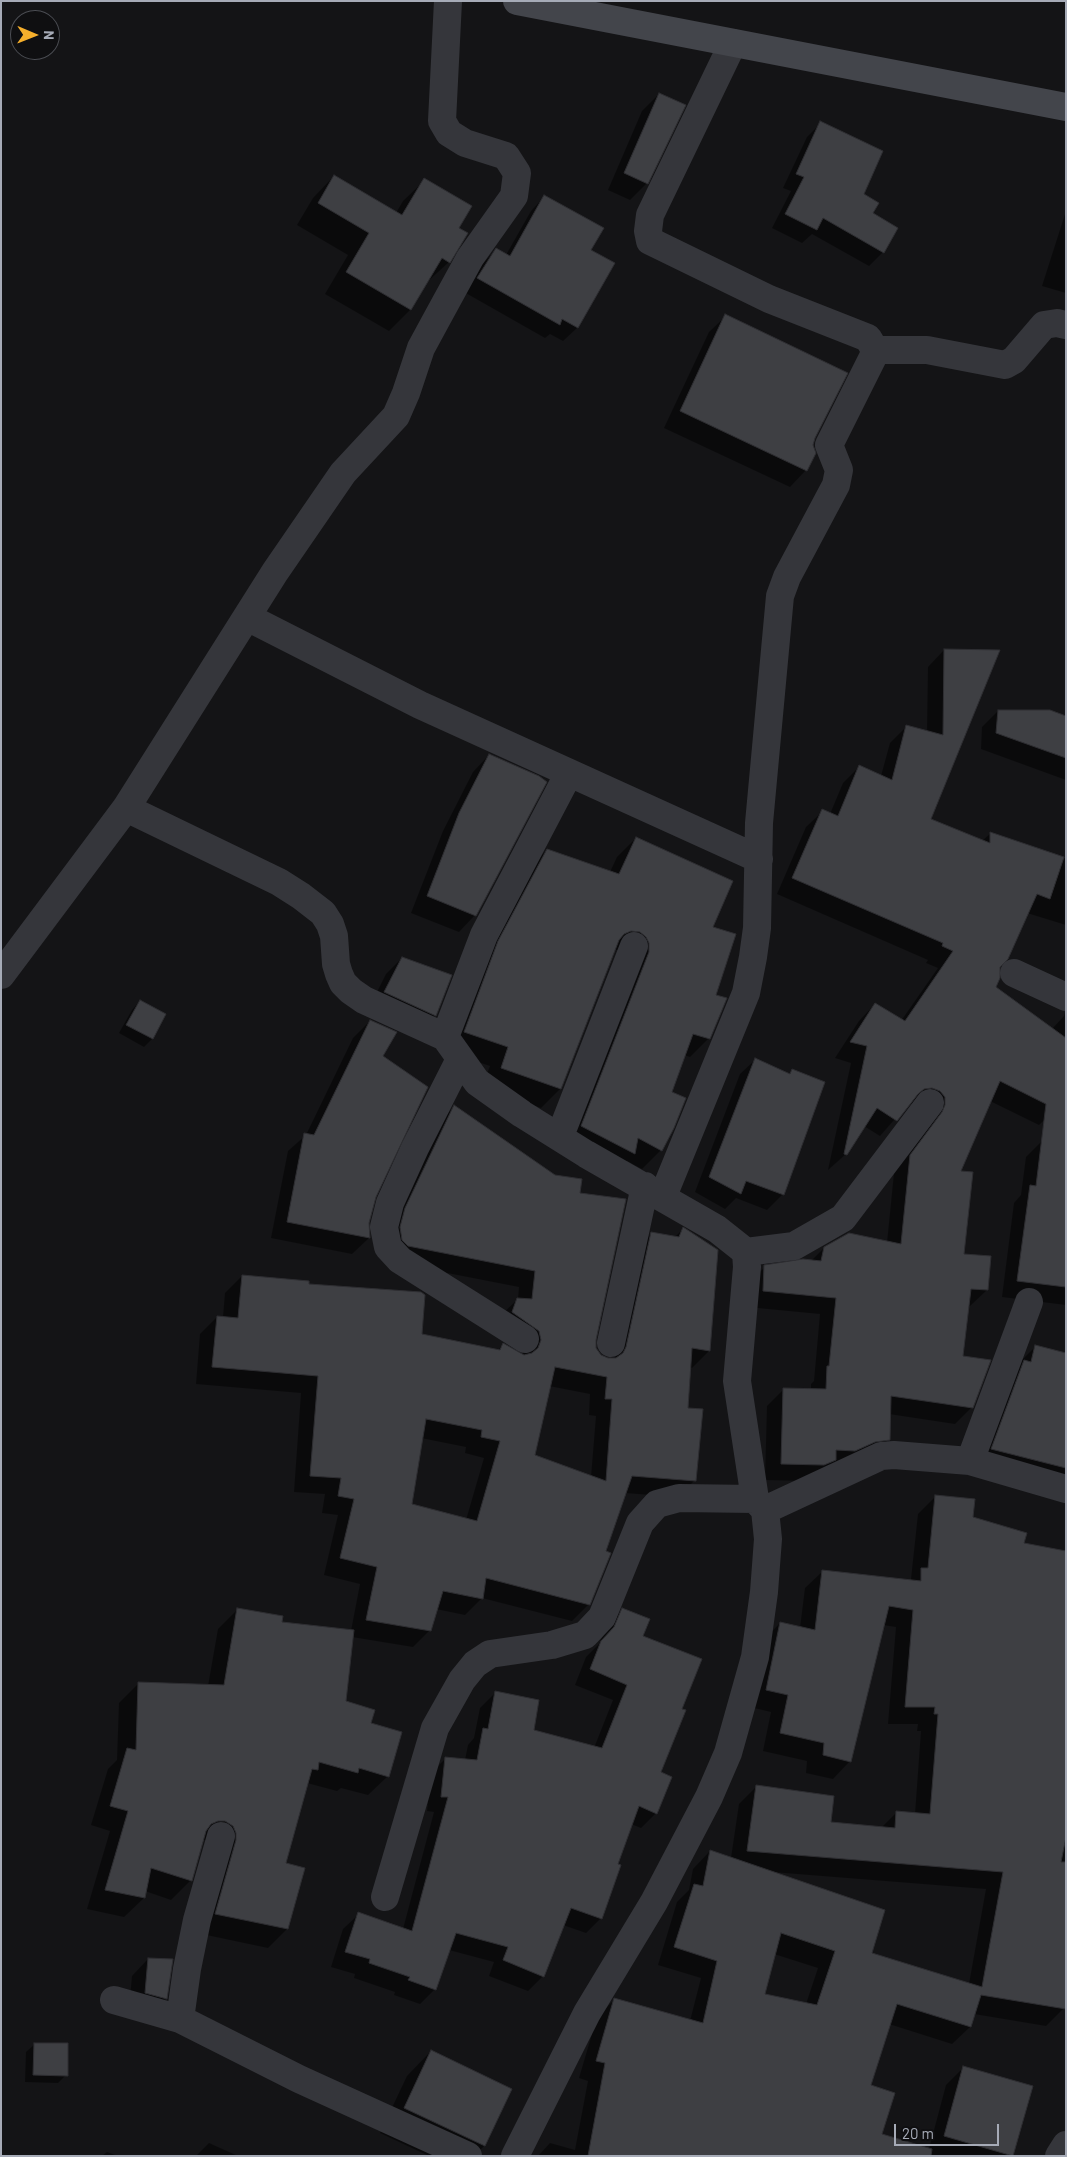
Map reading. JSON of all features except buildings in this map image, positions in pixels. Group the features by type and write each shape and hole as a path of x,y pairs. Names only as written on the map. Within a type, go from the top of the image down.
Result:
{"main road":[{"path":"517,1 1066,107"}],"street":[{"path":"1,975 126,808 247,617 344,473 396,416 406,394 421,348 470,258 514,196 517,173 506,156 465,143 449,134 442,121 448,1"},
{"path":"611,1343 654,1191 746,993 757,928 759,822 780,596 786,577 836,485 839,470 829,445 875,350 868,338 769,299 650,241 648,231 650,216 734,43"},
{"path":"875,350 927,350 1005,365 1014,360 1044,325 1057,323 1066,325"},
{"path":"247,617 420,705 759,860"},
{"path":"525,1339 400,1260 388,1247 384,1227 390,1203 415,1148 452,1048 484,935 569,772"},
{"path":"126,808 279,882 301,896 322,913 330,924 334,936 339,974 343,983 351,991 452,1048 477,1082 522,1114 586,1154 654,1191 717,1229 746,1252 794,1246 844,1218 930,1103"},
{"path":"560,1136 634,946"},
{"path":"1014,973 1066,997"},
{"path":"515,2156 587,2013 654,1902 709,1797 728,1753 755,1657 764,1592 768,1539 737,1381 747,1267 746,1252"},
{"path":"970,1461 1029,1302"},
{"path":"385,1897 435,1728 462,1680 475,1664 490,1654 552,1645 585,1635 602,1617 640,1523 656,1504 679,1498 760,1505 881,1456 970,1461 1066,1489"},
{"path":"180,2019 187,1969 197,1920 222,1836"},
{"path":"114,2000 180,2019 299,2079 468,2156"},
{"path":"1059,2156 1066,2145"}]}
